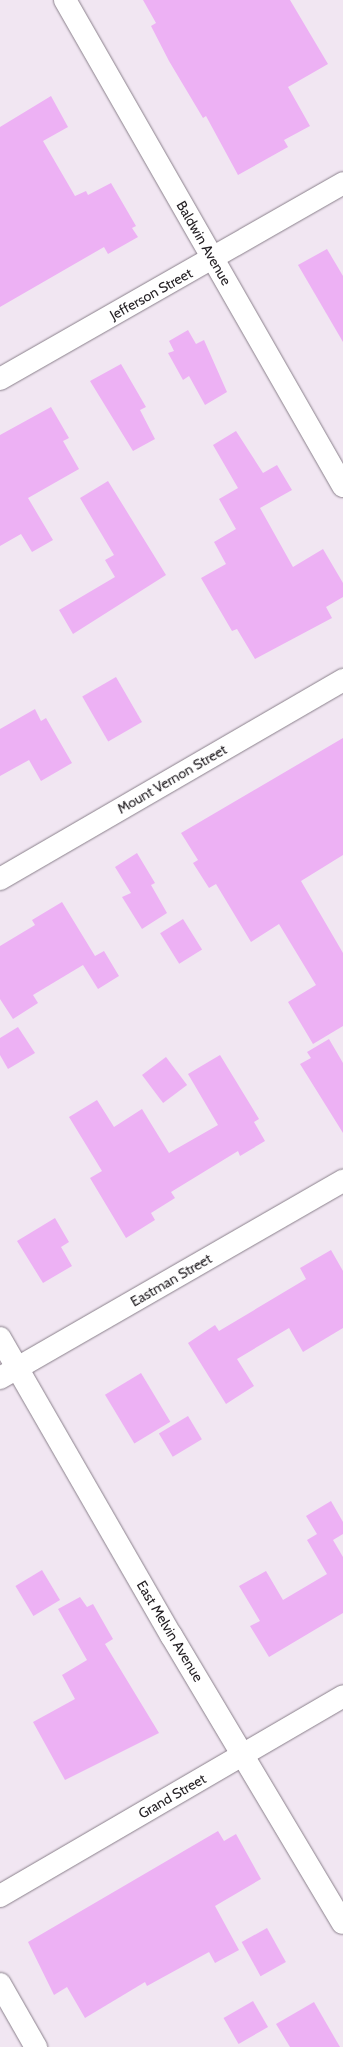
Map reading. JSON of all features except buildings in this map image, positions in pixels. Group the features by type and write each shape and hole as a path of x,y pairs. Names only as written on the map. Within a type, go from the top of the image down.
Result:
{"street":[{"name":"Baldwin Avenue","path":"65,0 343,486"},
{"name":"Jefferson Street","path":"0,379 213,259 343,183"},
{"name":"Mount Vernon Street","path":"0,879 343,680"},
{"name":"Eastman Street","path":"9,1373 343,1181"},
{"name":"East Melvin Avenue","path":"0,1338 9,1373 243,1754 343,1923"},
{"name":"Grand Street","path":"0,1896 343,1696"},
{"path":"0,1984 36,2047"}]}
